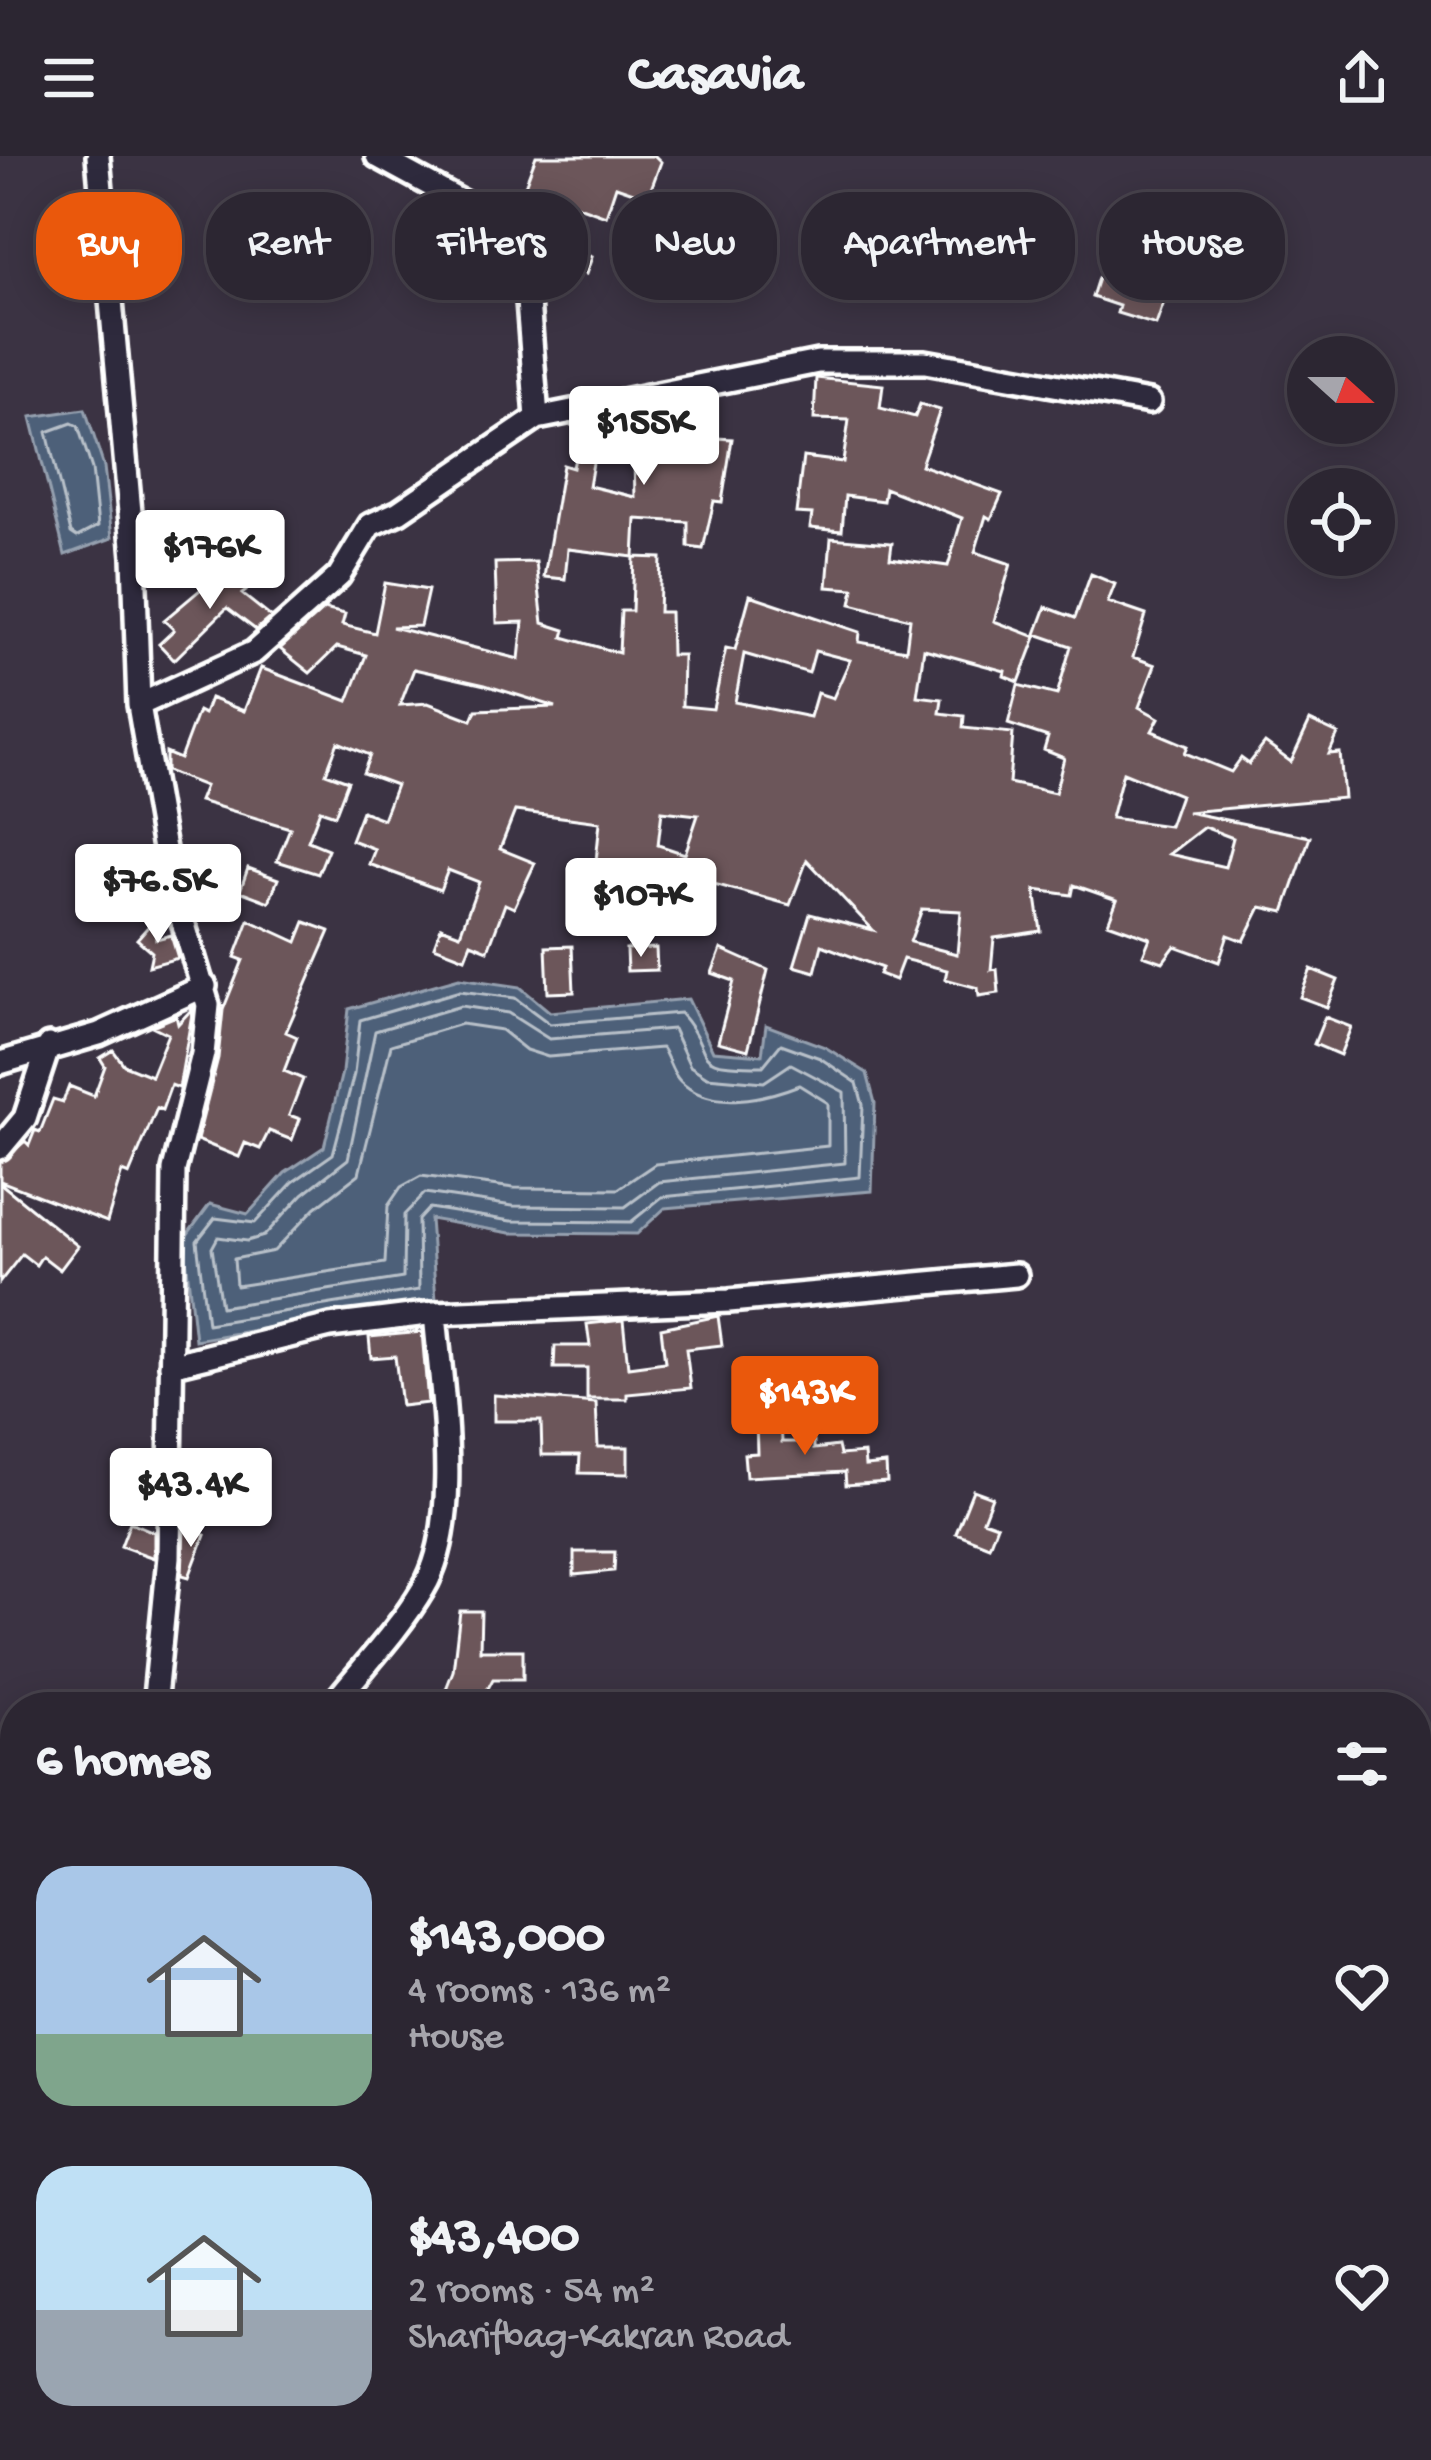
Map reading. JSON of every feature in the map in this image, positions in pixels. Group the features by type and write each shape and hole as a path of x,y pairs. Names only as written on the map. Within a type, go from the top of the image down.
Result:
{"street":[{"path":"98,156 134,557 139,706 169,872 205,986 203,1054 174,1170 169,1557 156,1692"},
{"path":"377,156 478,211 526,275 537,418"},
{"path":"139,706 254,652 339,577 370,525 400,512 537,418 818,362 925,362 1149,402"},
{"path":"0,1064 99,1034 205,986"},
{"path":"0,1148 25,1118 50,1046"},
{"path":"171,1365 330,1326 435,1313 729,1301 1016,1275"},
{"path":"343,1692 424,1587 442,1540 442,1405 435,1313"}],"water":[{"path":"85,409 104,467 112,538 65,555 31,417"},
{"path":"459,978 520,987 550,1012 688,999 713,1051 762,1055 766,1025 825,1047 867,1073 875,1103 872,1191 665,1208 637,1234 510,1233 430,1219 436,1300 195,1340 184,1239 210,1204 248,1214 285,1173 324,1147 342,1072 349,1009"}],"building":[{"path":"536,156 655,156 661,162 650,192 616,186 606,216 588,210 588,192 522,192"},
{"path":"1101,300 1165,300 1156,325 1117,313 1119,306"},
{"path":"816,378 883,385 880,408 915,417 920,404 940,410 921,465 1002,494 991,519 986,516 975,552 1011,564 994,621 1036,637 1019,682 1004,676 1005,671 924,649 917,696 942,699 940,713 964,716 963,728 1013,733 1009,783 1055,793 1064,758 1044,750 1048,737 1008,724 1018,685 1057,695 1071,646 1036,634 1046,607 1075,618 1091,574 1115,584 1108,602 1146,615 1133,657 1155,665 1139,707 1159,718 1152,731 1188,746 1185,753 1231,772 1241,758 1249,764 1265,743 1291,762 1310,721 1338,734 1329,754 1340,753 1344,798 1187,812 1310,837 1284,912 1261,907 1244,941 1228,935 1219,962 1175,946 1163,962 1143,955 1150,938 1108,923 1117,900 1074,885 1072,895 1035,890 1041,931 994,938 991,970 997,969 999,993 979,996 978,988 945,979 947,970 903,959 895,980 879,974 882,968 822,945 815,972 794,966 810,914 873,930 807,860 790,905 707,882 703,894 683,886 687,873 596,861 600,822 515,811 500,849 535,863 514,908 505,904 488,950 471,943 465,958 434,946 441,927 460,934 479,882 448,870 440,890 369,864 375,849 351,840 362,811 383,819 396,785 363,773 370,755 338,742 326,773 348,781 335,815 320,810 308,841 328,849 318,874 277,861 290,828 199,801 205,786 166,771 166,753 180,759 198,711 204,714 210,698 244,711 261,668 348,701 366,655 337,647 310,673 280,649 324,609 345,614 342,625 375,633 385,583 428,590 420,626 392,627 519,659 523,622 497,623 495,563 536,562 543,623 565,630 563,637 619,653 621,611 632,611 634,557 661,558 659,612 670,612 671,655 683,655 682,706 713,709 726,648 735,650 750,595 860,632 859,642 906,650 910,619 851,604 854,589 827,587 831,538 892,543 890,558 948,566 962,518 885,488 883,501 845,496 842,531 810,528 812,514 796,513 803,457 843,462 849,420 814,419","holes":["815,651 850,660 833,698 817,693 810,717 735,702 744,654 809,673","414,669 556,707 476,710 472,720 428,703 400,705","1123,772 1180,795 1169,826 1111,818","662,811 698,815 685,854 658,845","1204,827 1233,838 1225,867 1169,854","922,909 961,911 957,954 910,942"]},
{"path":"716,402 716,438 732,439 722,502 714,501 703,549 688,547 688,522 636,519 634,557 568,549 565,579 544,577 563,465 573,468 577,448 595,451 589,486 635,497 633,423 679,407"},
{"path":"226,568 246,591 242,594 271,617 256,630 227,608 174,660 159,644 174,630 164,620"},
{"path":"248,868 278,879 269,902 240,891"},
{"path":"154,920 156,939 171,935 178,958 149,966 152,952 137,939"},
{"path":"249,920 297,942 305,922 330,931 286,1032 297,1037 284,1071 303,1079 289,1115 300,1119 292,1140 269,1131 260,1149 245,1143 239,1157 197,1140 218,1058 223,1010 243,960 235,957"},
{"path":"572,946 574,992 548,993 546,947"},
{"path":"656,948 657,970 627,971 626,949"},
{"path":"721,949 768,970 748,1050 718,1042 734,981 712,973"},
{"path":"1311,969 1338,980 1327,1007 1300,997"},
{"path":"193,1008 179,1088 171,1085 129,1175 122,1172 107,1222 0,1181 0,1163 25,1141 29,1145 35,1130 40,1132 53,1099 63,1102 69,1086 94,1096 105,1066 100,1058 113,1050 124,1065 151,1076 168,1034 152,1026 176,1016 178,1024"},
{"path":"1325,1017 1351,1027 1340,1055 1314,1044"},
{"path":"0,1183 78,1246 60,1270 42,1256 36,1265 22,1254 0,1282"},
{"path":"718,1316 722,1345 686,1349 691,1388 627,1394 627,1399 587,1399 587,1368 554,1368 555,1346 590,1346 587,1324 623,1320 628,1367 665,1362 661,1328"},
{"path":"422,1332 428,1403 401,1406 395,1356 371,1358 369,1337"},
{"path":"494,1395 596,1403 598,1447 628,1447 628,1474 579,1473 580,1455 542,1455 541,1421 494,1421"},
{"path":"781,1419 782,1442 814,1442 814,1449 838,1446 840,1455 864,1453 865,1466 886,1464 887,1482 846,1485 845,1472 746,1477 744,1454 757,1453 756,1420"},
{"path":"973,1490 992,1497 983,1520 997,1525 989,1546 956,1533"},
{"path":"130,1522 154,1532 154,1558 121,1546"},
{"path":"184,1527 205,1535 189,1577 182,1575"},
{"path":"574,1552 615,1552 614,1571 574,1575"},
{"path":"460,1611 481,1611 480,1650 523,1650 523,1679 493,1679 486,1692 445,1692 453,1671"}]}
